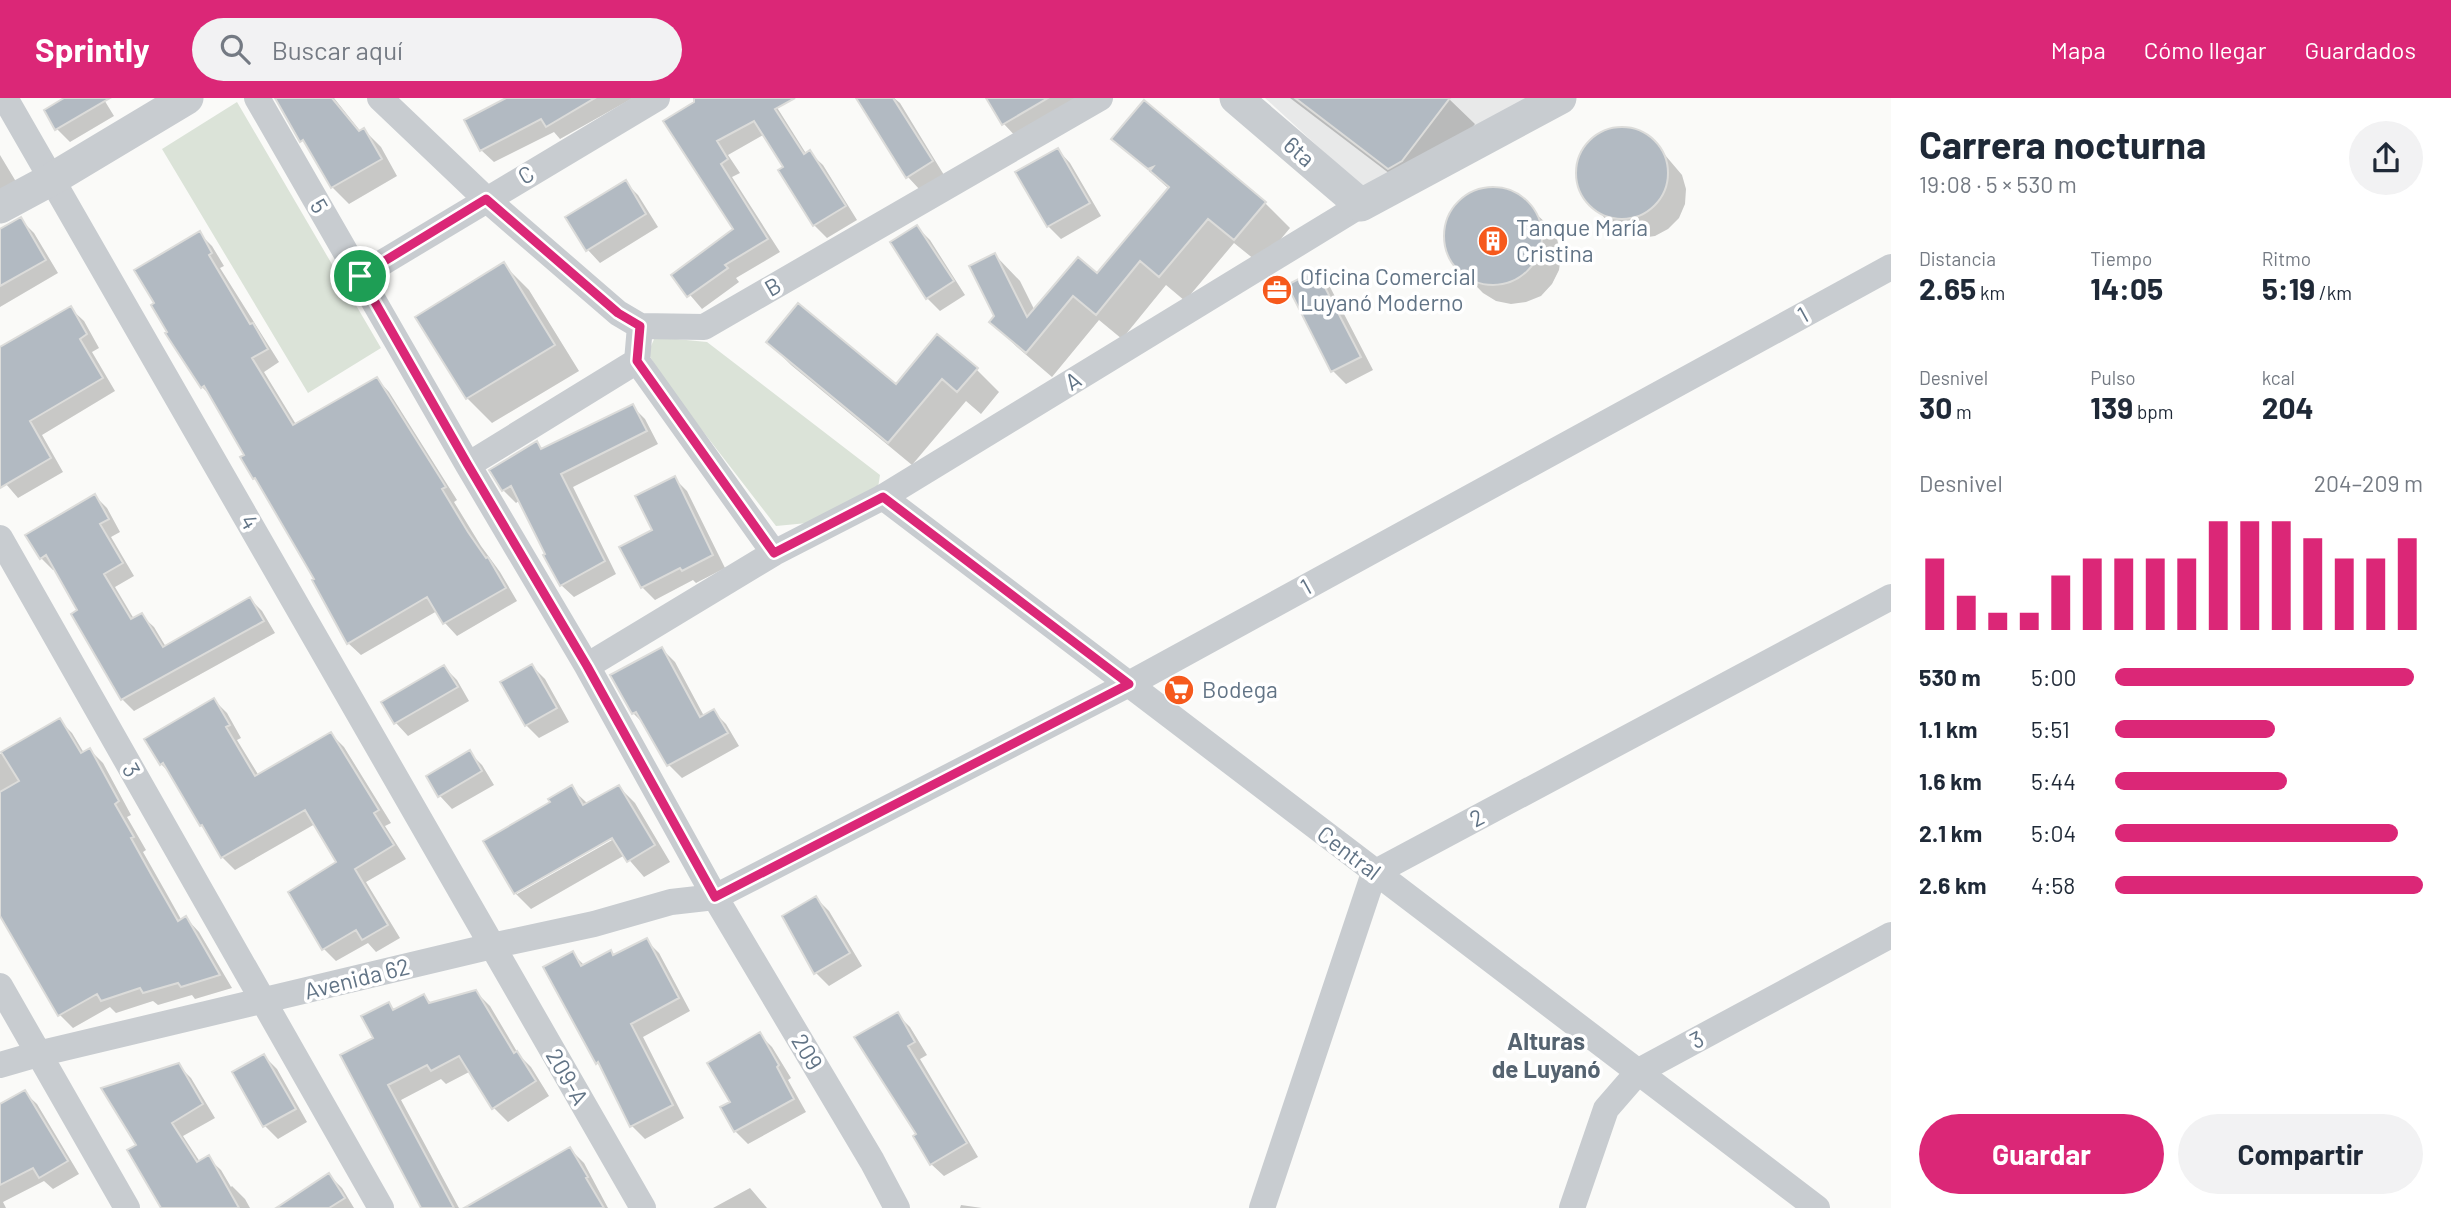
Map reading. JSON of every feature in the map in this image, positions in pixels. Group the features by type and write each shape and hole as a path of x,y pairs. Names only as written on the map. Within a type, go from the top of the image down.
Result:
{"street":[{"name":"4","path":"5,98 492,946"},
{"path":"0,206 52,179 187,98"},
{"name":"5","path":"257,98 587,666 715,897"},
{"path":"380,98 486,199 618,313 640,326 637,361 774,553"},
{"name":"C","path":"360,276 657,98"},
{"name":"B","path":"640,326 704,327 1100,98"},
{"name":"6ta","path":"1236,98 1361,205"},
{"name":"A","path":"587,666 774,553 883,497 1361,205 1560,98"},
{"name":"1","path":"715,897 1129,684 1891,267"},
{"path":"468,465 637,361"},
{"name":"Central","path":"883,497 1816,1208"},
{"name":"3","path":"0,538 381,1208"},
{"name":"2","path":"1374,873 1891,597"},
{"path":"1262,1208 1374,873"},
{"name":"Avenida 62","path":"0,1065 492,946 594,924 671,902 715,897"},
{"name":"209","path":"715,897 872,1161 897,1208"},
{"name":"3","path":"1572,1208 1606,1109 1639,1071 1891,935"},
{"name":"209-A","path":"492,946 642,1208"},
{"path":"0,986 127,1208"}],"shaded area":[{"path":"1265,98 1530,98 1363,188"},
{"path":"237,102 381,348 308,393 162,149"},
{"path":"655,337 707,342 880,475 878,488 818,522 776,526 664,381 648,353"}],"building":[{"path":"64,98 110,98 55,130 44,110"},
{"path":"275,98 332,98 359,131 364,128 382,159 331,188"},
{"path":"506,98 595,98 546,127 541,119 480,151 464,120"},
{"path":"694,98 795,98 775,109 804,154 810,150 846,206 813,226 778,170 783,167 754,121 717,141 728,159 721,164 768,239 725,265 728,268 687,297 671,275 733,229 663,121 694,102"},
{"path":"856,98 893,98 933,161 906,178"},
{"path":"986,98 1048,98 1002,125"},
{"path":"1295,98 1450,98 1402,161 1388,169"},
{"path":"1144,100 1266,202 1234,240 1208,219 1159,277 1140,261 1096,315 1073,296 1026,353 989,322 994,316 969,266 995,253 1027,317 1078,257 1097,273 1169,187 1150,171 1153,167 1148,169 1111,139"},
{"path":"1622,127 1639,131 1654,141 1664,156 1668,173 1664,190 1654,205 1639,215 1622,219 1605,215 1590,205 1580,190 1576,173 1580,156 1590,141 1605,131"},
{"path":"1058,148 1090,203 1047,227 1015,172"},
{"path":"626,180 646,214 586,251 565,217"},
{"name":"Tanque María Cristina","path":"1493,187 1520,195 1534,209 1542,236 1534,263 1520,277 1493,285 1466,277 1452,263 1444,236 1452,209 1466,195"},
{"path":"21,217 46,260 0,286 0,229"},
{"path":"917,225 954,281 926,299 890,242"},
{"path":"200,231 212,253 209,255 268,349 252,358 293,425 377,377 446,487 442,489 468,532 486,558 488,557 506,588 443,624 427,597 347,644 312,580 314,579 240,457 244,455 204,386 201,388 165,333 167,332 151,305 154,303 134,270"},
{"path":"504,262 555,345 466,399 415,317"},
{"path":"1316,270 1361,357 1331,372 1287,285"},
{"path":"798,303 896,384 937,334 978,368 957,392 942,379 888,443 766,342"},
{"path":"71,306 87,334 80,339 103,378 30,421 51,458 0,488 0,347"},
{"path":"633,404 647,431 561,474 605,561 560,586 511,486 502,491 489,470 537,441 541,449"},
{"path":"675,476 713,555 641,588 619,547 652,530 635,496"},
{"path":"95,494 109,519 100,524 123,563 104,574 131,619 142,613 163,647 250,597 264,621 121,700 71,614 77,610 46,555 40,559 25,535"},
{"path":"662,647 700,717 714,709 728,733 667,766 636,712 632,714 610,675"},
{"path":"532,664 557,708 525,726 500,682"},
{"path":"444,665 458,687 394,724 381,702"},
{"path":"214,698 230,725 226,727 255,776 331,732 379,810 374,813 394,845 355,869 388,925 362,940 356,930 322,950 288,892 336,862 305,810 221,858 163,763 160,765 144,739"},
{"path":"60,718 81,753 90,748 119,801 115,804 151,874 178,921 186,916 220,975 181,987 178,983 143,993 140,988 101,1001 97,994 58,1016 0,916 0,792 19,781 1,752"},
{"path":"470,750 482,771 438,797 426,776"},
{"path":"572,785 583,805 619,785 655,845 627,862 612,838 514,894 483,841 550,802 548,799"},
{"path":"816,896 850,953 814,974 782,916"},
{"path":"647,938 679,998 631,1024 673,1105 630,1127 598,1062 596,1064 543,967 573,951 581,966 611,950 613,955"},
{"path":"476,990 514,1053 517,1051 536,1081 492,1109 459,1056 431,1071 427,1065 388,1085 454,1208 421,1208 340,1055 373,1038 361,1016 389,1002 393,1010 424,994 429,1003"},
{"path":"898,1012 915,1042 908,1046 967,1143 930,1165 913,1136 916,1134 854,1037"},
{"path":"760,1032 794,1099 734,1132 720,1107 730,1102 707,1063"},
{"path":"264,1054 296,1109 263,1127 232,1072"},
{"path":"179,1063 203,1104 172,1123 197,1162 209,1155 239,1208 161,1208 127,1150 136,1145 101,1088"},
{"path":"25,1090 68,1161 39,1178 33,1168 0,1185 0,1104"},
{"path":"570,1147 604,1208 464,1208"},
{"path":"329,1173 345,1198 329,1208 276,1208"}],"place":[{"name":"Tanque María Cristina","path":"1493,241"},
{"name":"Oficina Comercial Luyanó Moderno","path":"1277,290"},
{"name":"Bodega","path":"1179,690"}],"district":[{"name":"Alturas de Luyanó","path":"1546,1056"}],"route":[{"path":"486,199 618,313 640,326 637,361 774,553 883,497 1129,684 715,897 587,666 360,276 486,199"}]}
